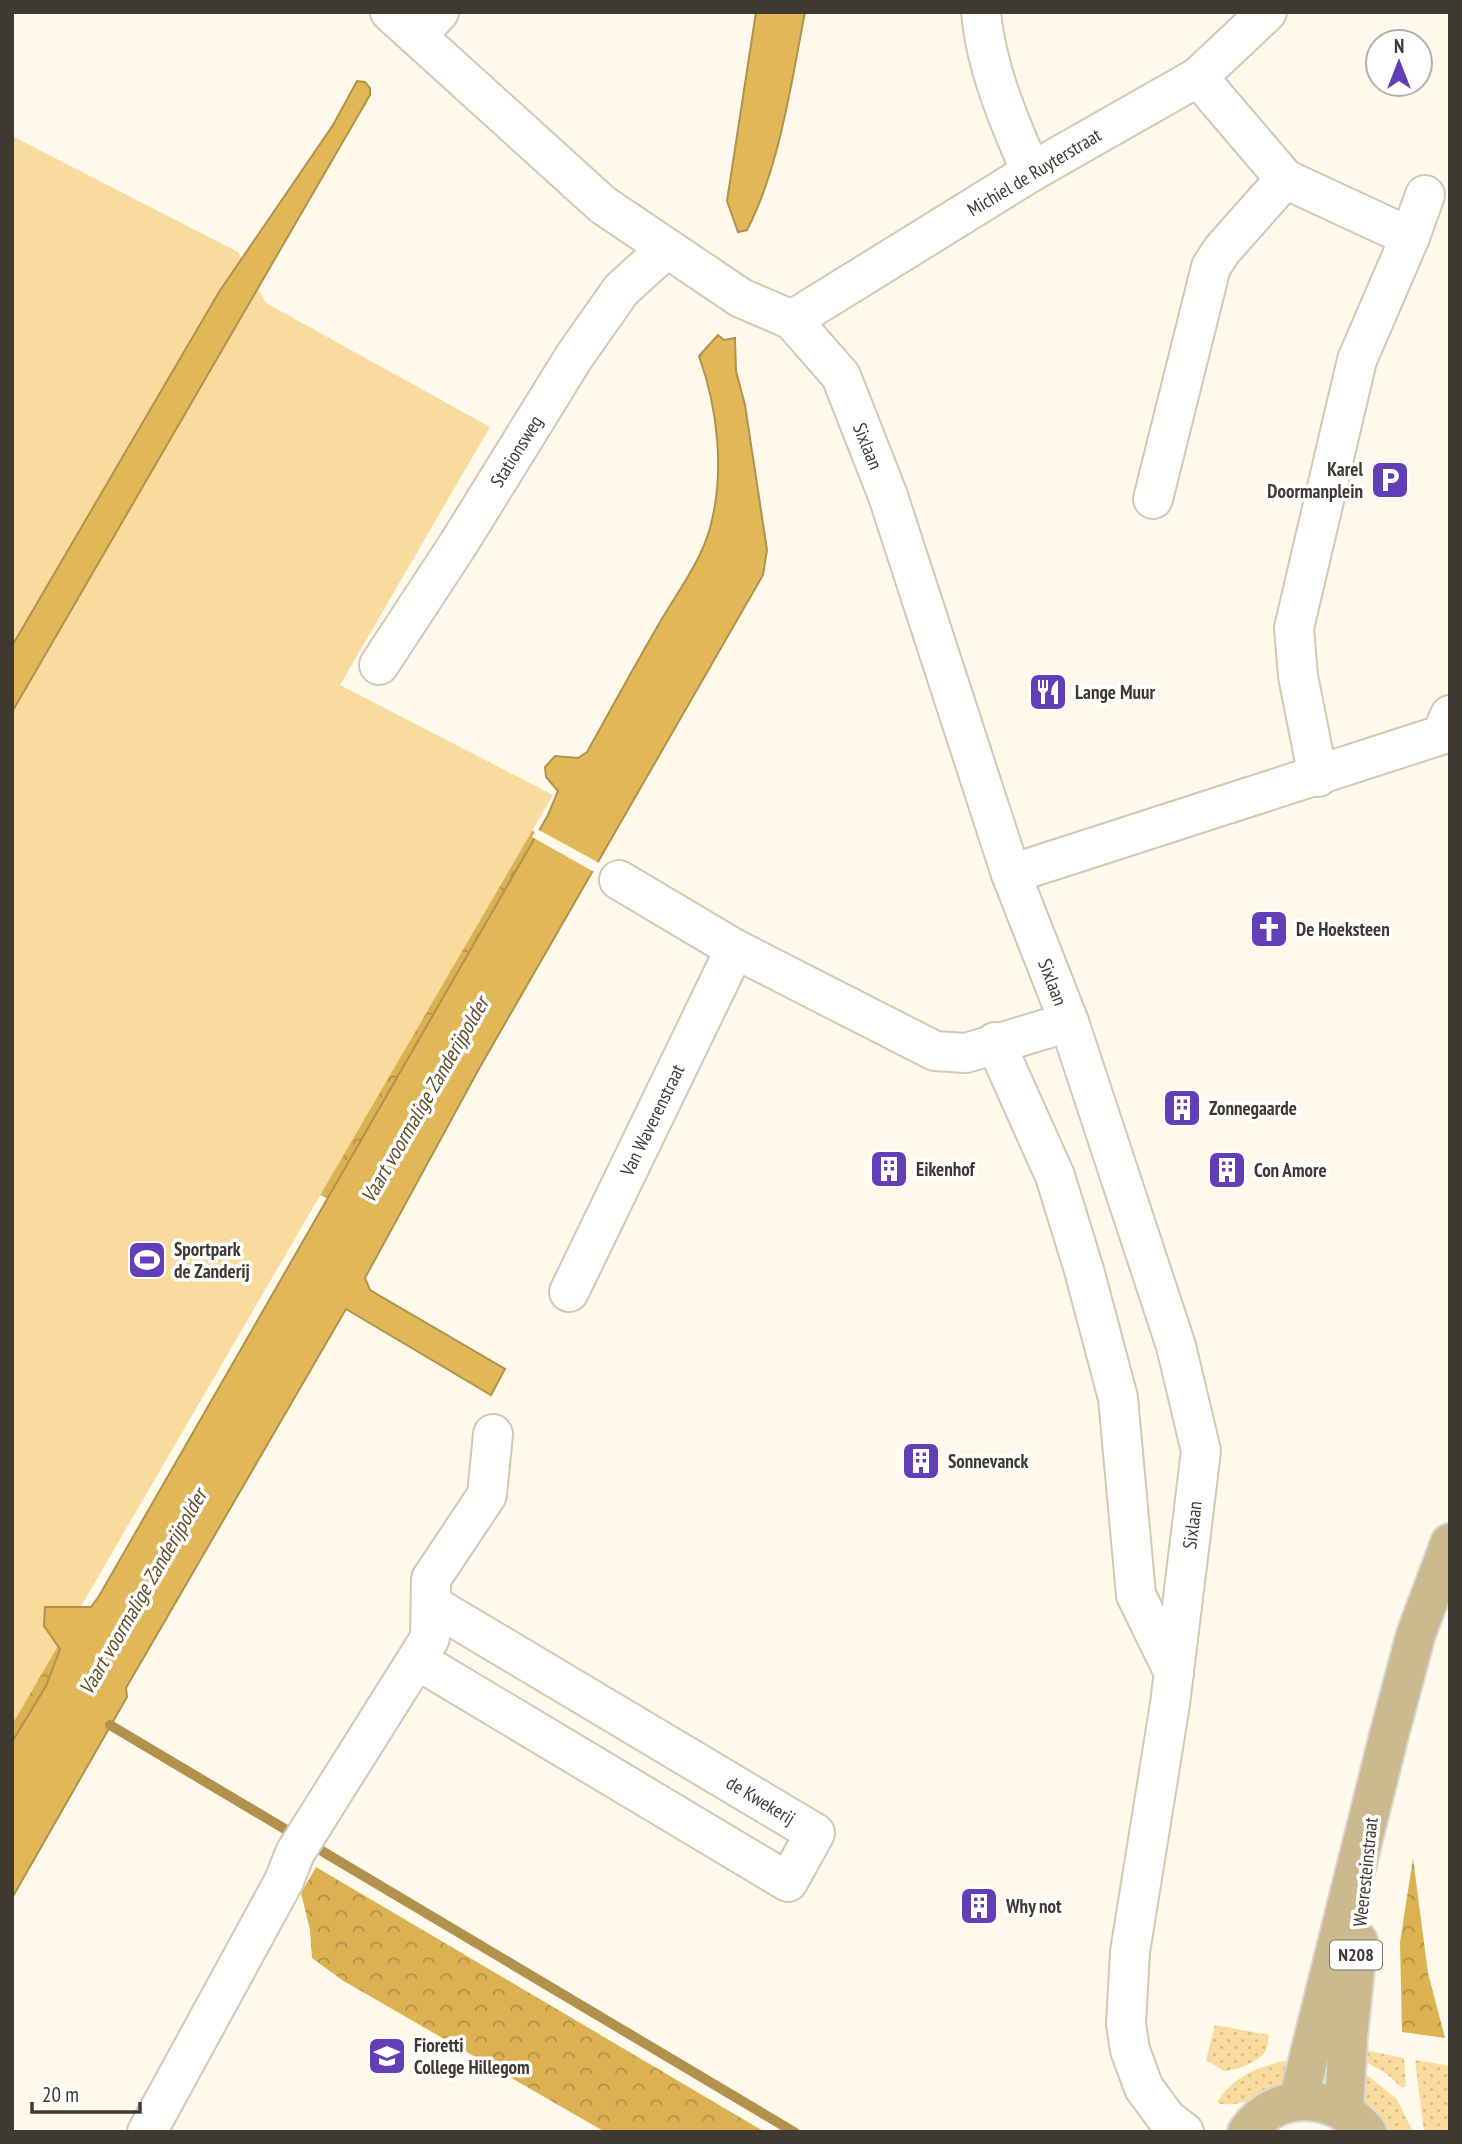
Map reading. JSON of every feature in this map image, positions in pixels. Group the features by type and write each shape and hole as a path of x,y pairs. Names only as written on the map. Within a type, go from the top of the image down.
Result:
{"main road":[{"name":"Weeresteinstraat","path":"1298,2101 1416,1634 1450,1543"},
{"name":"Weeresteinstraat","path":"1355,2121 1348,2036 1373,1800"},
{"name":"N208","path":"1298,2101 1322,2102 1355,2121"},
{"path":"1247,2132 1268,2112 1298,2101"}],"street":[{"path":"981,12 983,37 1005,111 1031,172"},
{"name":"Michiel de Ruyterstraat","path":"792,320 1031,172 1198,77 1267,12"},
{"path":"415,20 603,205 741,298 792,320"},
{"path":"1198,77 1285,179 1410,237"},
{"path":"1153,499 1211,267 1222,250 1285,179"},
{"path":"1318,777 1298,676 1294,628 1357,360 1410,237 1425,195"},
{"name":"Stationsweg","path":"379,665 459,543 574,357 621,290 666,249"},
{"name":"Sixlaan","path":"792,320 841,376 884,484 1011,874 1069,1022 1175,1346 1201,1451 1174,1673 1130,1952 1126,2024 1130,2050 1144,2088 1167,2119 1185,2132"},
{"path":"1011,874 1318,777 1441,735 1450,715"},
{"path":"619,880 735,949 935,1051 966,1053 995,1042 1069,1022"},
{"name":"Van Waverenstraat","path":"569,1292 735,949"},
{"path":"995,1042 1055,1176 1084,1270 1118,1398 1136,1595 1174,1673"},
{"path":"147,2132 284,1881 295,1853 430,1638 431,1579 487,1495 493,1434"},
{"name":"de Kwekerij","path":"417,1660 788,1882 816,1833 431,1604"}],"shaded area":[{"name":"Sportpark de Zanderij","path":"12,136 238,252 266,303 490,427 340,685 553,795 12,1725"},
{"path":"1215,2025 1269,2035 1265,2052 1247,2065 1224,2071 1206,2060"},
{"path":"1360,2049 1404,2058 1406,2086 1402,2088 1387,2074 1362,2060"},
{"path":"1292,2060 1289,2077 1276,2089 1245,2102 1217,2103 1230,2086 1249,2073 1271,2064"},
{"path":"1415,2060 1450,2066 1450,2132 1424,2132"},
{"path":"1363,2072 1397,2099 1413,2132 1384,2132 1364,2097"}],"green space":[{"path":"512,820 537,833 328,1199 304,1187"},
{"path":"12,1608 44,1626 60,1649 46,1686 12,1742"},
{"path":"1413,1858 1428,1973 1445,2038 1402,2032 1400,1942"},
{"path":"316,1867 765,2132 605,2132 342,1980 312,1958 310,1930 301,1893"}],"water":[{"path":"756,12 805,12 783,124 768,180 747,230 738,232 727,201"},
{"path":"357,81 365,82 370,88 370,95 12,712 12,646 219,292 333,125"},
{"name":"Vaart voormalige Zanderijpolder","path":"718,335 724,340 735,338 736,371 745,405 767,550 763,575 480,1067 365,1278 370,1290 505,1369 491,1395 346,1309 126,1688 127,1697 12,1898 12,1742 46,1686 60,1649 44,1626 45,1607 91,1607 99,1596 548,815 558,791 546,777 545,767 555,756 578,758 587,752 695,565 706,540 715,507 718,463 715,419 699,356"}],"pier":[{"path":"537,829 601,864 596,873 532,837"}],"waterway":[{"path":"110,1725 794,2132"}],"place":[{"name":"Karel Doormanplein","path":"1390,480"},
{"name":"Lange Muur","path":"1048,692"},
{"name":"De Hoeksteen","path":"1269,929"},
{"name":"Zonnegaarde","path":"1182,1108"},
{"name":"Eikenhof","path":"889,1169"},
{"name":"Con Amore","path":"1227,1170"},
{"name":"Sportpark de Zanderij","path":"147,1260"},
{"name":"Sonnevanck","path":"921,1461"},
{"name":"Why not","path":"979,1906"},
{"name":"Fioretti College Hillegom","path":"387,2056"}]}
